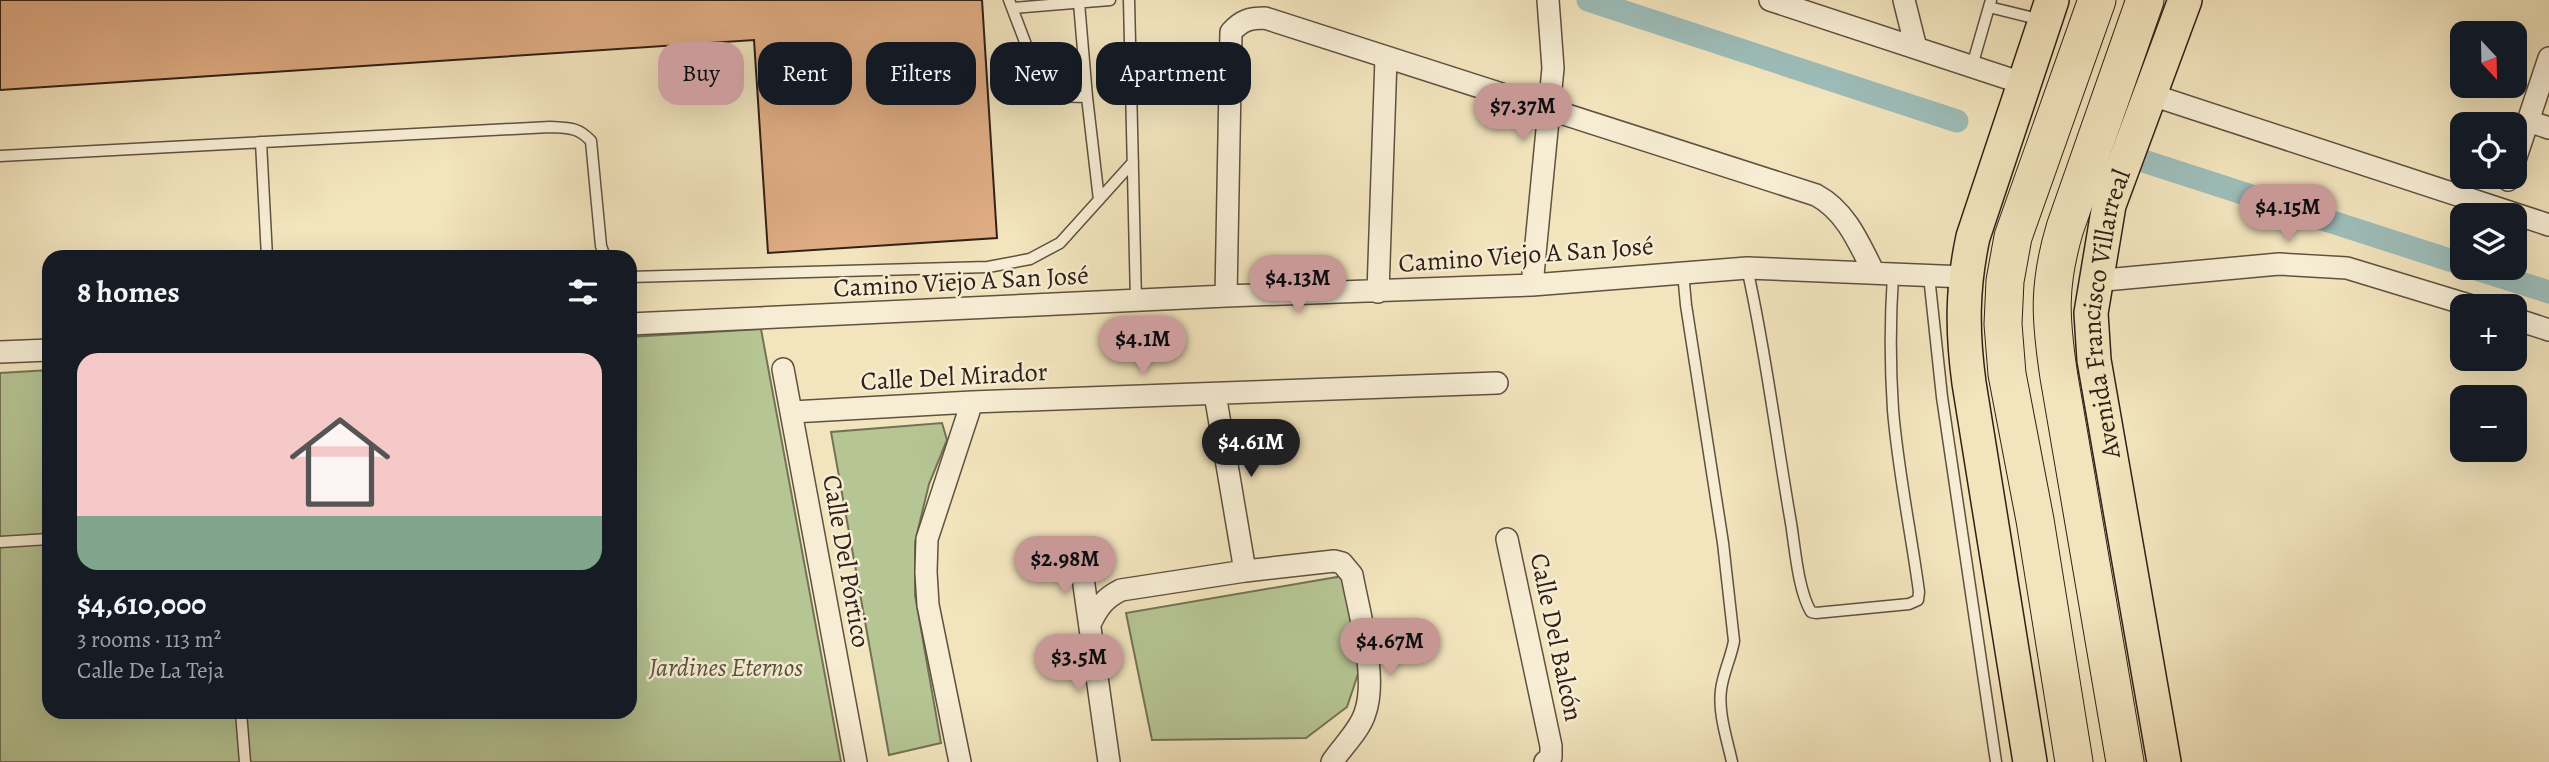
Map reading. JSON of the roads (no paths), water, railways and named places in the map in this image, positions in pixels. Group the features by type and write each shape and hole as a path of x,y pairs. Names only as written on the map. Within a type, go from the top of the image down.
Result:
{"highway":[{"path":"2074,762 2035,520 2007,374 2003,324 2005,281 2013,237 2097,0"},
{"name":"Avenida Francisco Villarreal","path":"2125,762 2059,377 2052,331 2051,293 2057,255 2065,228 2145,0"},
{"path":"2035,520 2050,762"}],"main road":[{"name":"Avenida Francisco Villarreal","path":"2164,762 2094,360 2091,313 2094,281 2109,205 2185,0"},
{"path":"2030,762 1969,383 1964,340 1965,277 1973,237 2048,10"}],"street":[{"path":"1532,285 1547,107 1553,68 1548,0"},
{"path":"1770,0 2025,83"},
{"path":"1904,0 1916,47"},
{"path":"1226,296 1231,32 1241,22 1252,18 1265,18 1816,195 1829,202 1841,214 1884,274"},
{"path":"1378,292 1386,58"},
{"path":"2527,124 2549,58"},
{"path":"2149,94 2549,225"},
{"path":"2528,121 2549,128"},
{"path":"2094,281 2279,264 2347,268 2450,299"},
{"name":"Camino Viejo A San José","path":"637,324 1226,296 1532,285 1747,268 1965,277"},
{"path":"2527,323 2549,330"},
{"path":"0,352 42,350"},
{"name":"Calle Del Pórtico","path":"783,369 856,762"},
{"name":"Calle Del Mirador","path":"792,412 972,402 1497,383"},
{"path":"1216,394 1245,570"},
{"path":"960,762 928,605 926,572 928,539 972,402"},
{"name":"Calle Del Balcón","path":"1507,539 1548,754"},
{"path":"1091,622 1098,607 1108,596 1121,590 1245,570 1334,561 1342,563 1352,575 1369,670 1370,692 1365,715 1332,762"},
{"path":"1081,564 1109,762"}],"lane":[{"path":"1087,97 1051,96 1043,89 1011,4 1110,0"},
{"path":"1129,0 1136,301"},
{"path":"1079,3 1099,200"},
{"path":"1972,66 1990,4 2048,10"},
{"path":"0,156 550,127 582,131 591,141 602,250"},
{"path":"261,142 267,250"},
{"path":"637,277 988,267 1013,263 1060,243 1133,162"},
{"path":"1747,268 1766,366 1796,553 1806,601 1811,612 1816,613 1909,604 1918,600 1894,412 1890,318 1884,274"},
{"path":"1683,272 1723,543 1734,641 1732,657 1724,673 1720,703 1731,762"},
{"path":"1929,276 1942,397 1996,762"},
{"path":"0,542 42,539"},
{"path":"242,719 245,762"}],"waterway":[{"path":"1588,0 1957,121"},
{"path":"2131,157 2450,260"},
{"path":"2511,280 2549,292"}],"park label":[{"name":"Jardines Eternos","path":"726,667"}]}
